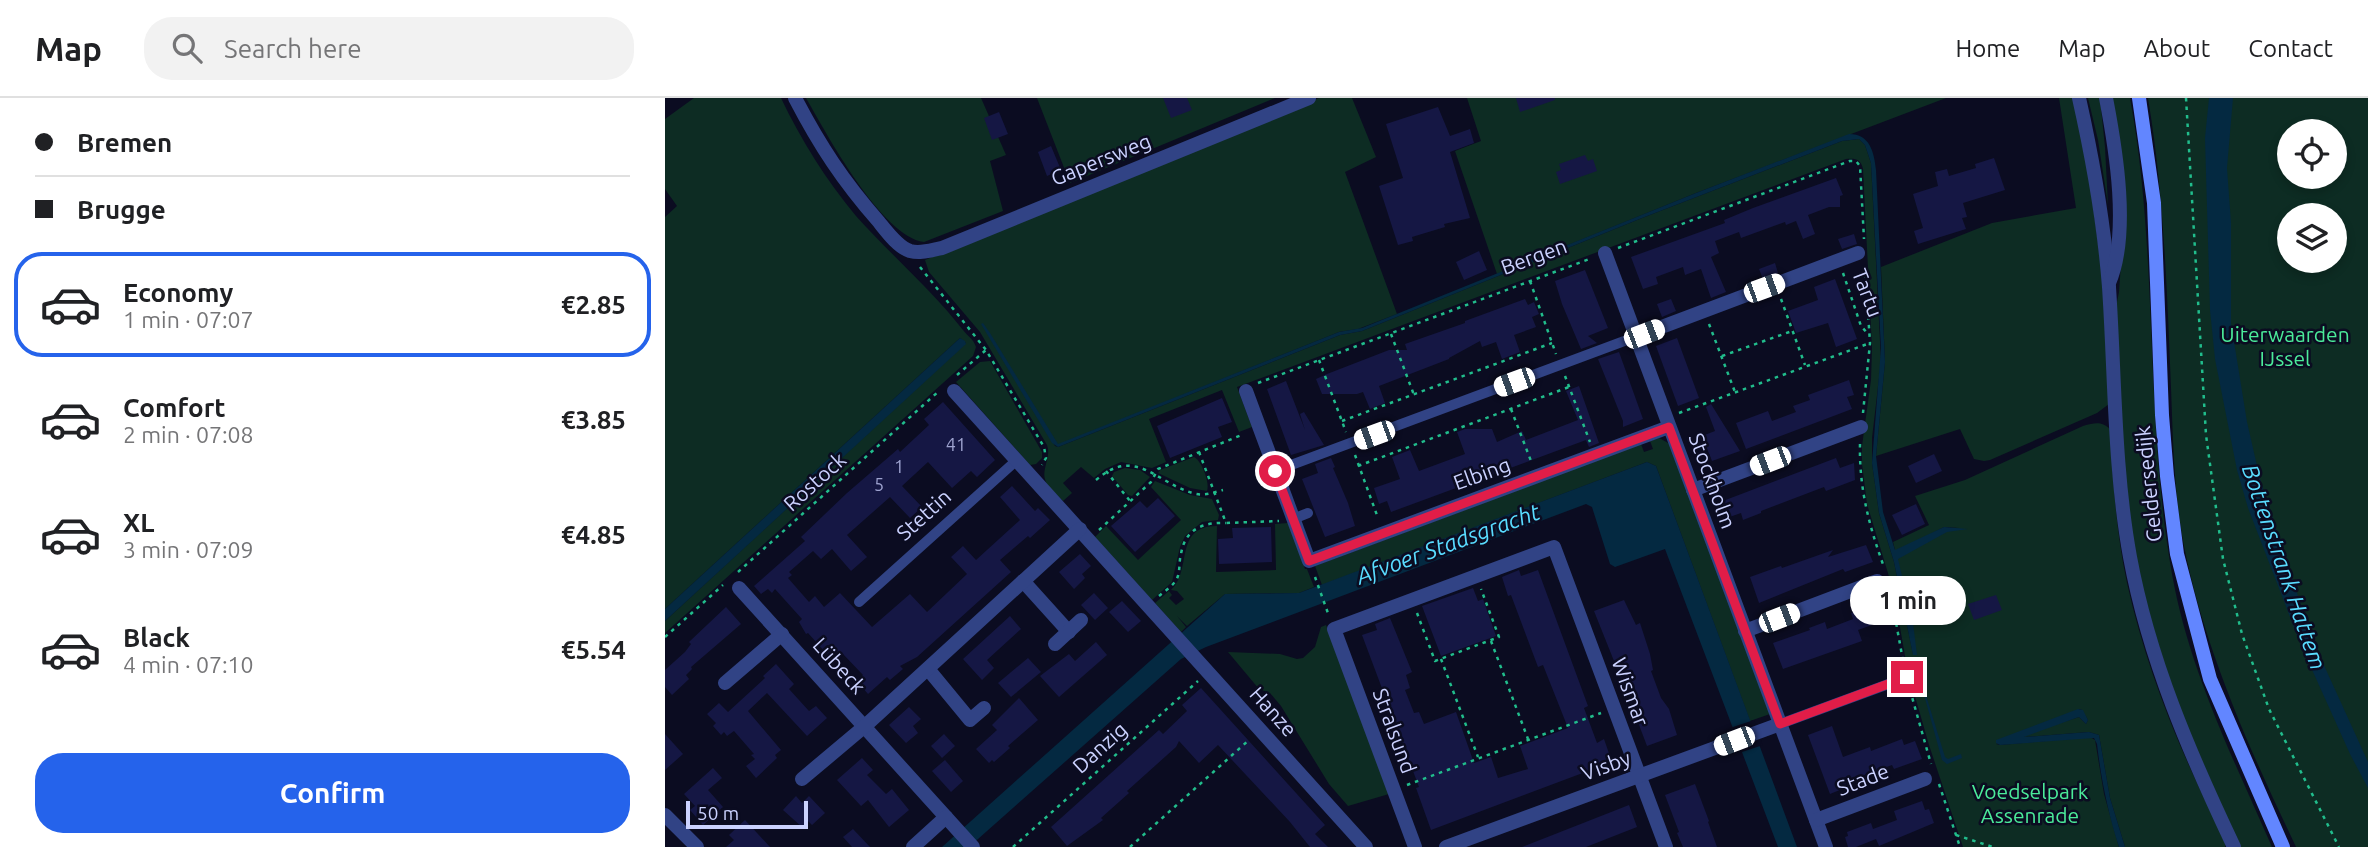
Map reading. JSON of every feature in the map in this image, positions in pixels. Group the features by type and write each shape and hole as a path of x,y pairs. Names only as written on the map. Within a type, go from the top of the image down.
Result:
{"main road":[{"name":"Geldersedijk","path":"2140,98 2154,203 2162,415 2177,554 2210,679 2283,847"}],"street":[{"path":"795,98 821,147 847,186 890,235 907,250"},
{"name":"Gapersweg","path":"907,250 920,253 942,248 1309,98"},
{"name":"Geldersedijk","path":"2079,98 2098,195 2109,284 2121,488 2137,592 2167,691 2194,763 2234,847"},
{"name":"Geldersedijk","path":"2106,98 2118,185 2119,255 2109,284"},
{"name":"Stockholm","path":"1605,253 1745,631 1775,726 1826,847"},
{"path":"1635,337 1838,260 1863,255"},
{"name":"Hanze","path":"950,385 1366,847"},
{"path":"1246,391 1290,520 1310,564"},
{"name":"Elbing","path":"1310,564 1668,423"},
{"path":"1693,490 1861,426"},
{"path":"865,726 1023,582 1085,534"},
{"name":"Wismar","path":"1333,626 1554,547 1666,847"},
{"path":"1745,631 1885,581"},
{"path":"1023,582 1069,632"},
{"name":"Lübeck","path":"739,588 974,847"},
{"path":"1055,644 1081,620"},
{"name":"Stralsund","path":"1333,626 1415,847"},
{"name":"Lübeck","path":"725,683 782,634"},
{"path":"927,669 970,720 984,708"},
{"name":"Lübeck","path":"802,779 865,726"},
{"name":"Visby","path":"1446,847 1775,726"},
{"name":"Stade","path":"1816,820 1930,777"},
{"path":"665,816 697,847"},
{"path":"912,847 948,819"}],"lane":[{"path":"1275,471 1635,337"},
{"name":"Stettin","path":"859,602 1017,460"},
{"path":"1290,520 1308,513"},
{"path":"1775,726 1921,672"}],"path":[{"path":"2186,98 2206,435 2223,559 2242,634 2269,709 2339,847"},
{"name":"Bergen","path":"1246,391 1245,388 1319,360 1841,164 1856,161 1860,166 1863,255"},
{"path":"907,250 986,350 1046,452 1044,462 1032,476"},
{"path":"1863,255 1870,343 1861,426 1860,483 1930,777 1960,847"},
{"name":"Tartu","path":"1838,260 1861,326 1869,336"},
{"path":"1530,281 1558,359"},
{"path":"1780,298 1805,365"},
{"path":"1709,324 1735,392"},
{"path":"1722,356 1792,331"},
{"path":"1391,334 1414,395"},
{"path":"1342,421 1552,343"},
{"path":"1668,423 1735,392 1870,343"},
{"name":"Rostock","path":"665,637 986,350"},
{"path":"1319,360 1348,438"},
{"path":"1563,371 1591,444"},
{"path":"1359,466 1569,387"},
{"path":"1511,408 1532,465"},
{"path":"1085,534 1130,501 1150,482 1157,469 1259,428"},
{"path":"1352,449 1380,522"},
{"path":"1199,452 1226,523"},
{"path":"1096,480 1106,471 1124,465 1146,468 1198,494 1223,489"},
{"path":"1106,471 1130,501"},
{"path":"1148,605 1173,584 1178,575 1182,546 1188,535 1200,525 1290,520"},
{"path":"1310,564 1333,626"},
{"path":"1413,603 1435,661 1468,651 1499,637 1477,579"},
{"path":"1491,641 1528,740"},
{"path":"1441,659 1478,758"},
{"name":"Danzig","path":"1013,847 1208,671"},
{"path":"1410,784 1599,713"},
{"path":"1130,847 1260,730"},
{"path":"1956,835 1993,847"}],"green space":[{"path":"694,98 781,98 834,188 869,230 938,300 976,347 973,356 665,633 665,621 966,343 960,338 665,609 665,217 677,206 665,189 665,119"},
{"path":"806,98 981,98 1006,155 990,161 1003,211 924,242 908,236 873,203 841,158"},
{"path":"1037,98 1275,98 1070,183"},
{"name":"Voedselpark Assenrade","path":"1319,98 1352,98 1376,157 1345,172 1397,314 1358,329 1339,332 1058,445 982,323 1055,446 1058,447 1340,335 1362,331 1842,141 1859,139 1865,145 1871,163 1881,361 1872,438 1872,463 1879,513 1894,562 1913,654 1916,654 1895,559 1941,532 1959,528 1944,527 1898,551 1895,550 1893,542 1929,525 1915,496 1965,480 2083,426 2098,423 2107,426 2110,429 2120,545 2135,617 2168,715 2195,779 2226,841 2225,847 2125,847 2110,798 2099,735 2089,732 2024,737 2026,734 2079,717 2086,724 2088,720 2079,709 2072,716 1996,744 2090,737 2095,740 2104,794 2119,847 1963,847 1910,679 1921,676 1920,669 1908,673 1894,593 1867,504 1862,446 1871,380 1872,348 1863,169 1861,163 1855,159 1846,159 1237,387 1252,427 1239,432 1222,390 1149,419 1166,462 1152,468 1121,462 1105,469 1094,478 1081,467 1063,483 1072,493 1063,501 1045,479 1047,445 980,332 929,272 925,260"},
{"path":"1467,98 1946,98 1696,193 1497,274 1455,151 1481,141"},
{"path":"2059,98 2074,98 2090,183 2102,274 2109,404 2097,413 1990,460 1974,459 1960,429 1876,456 1885,362 1881,267 1992,223 2076,208"},
{"path":"2088,98 2100,98 2108,205 2098,140"},
{"path":"2110,98 2130,98 2139,157 2149,276 2158,455 2172,574 2189,645 2201,679 2272,847 2240,847 2171,685 2142,591 2129,510 2122,429 2116,307 2122,249"},
{"name":"Uiterwaarden IJssel","path":"2148,98 2368,98 2368,847 2296,847 2246,737 2204,624 2184,546 2178,507 2158,170"},
{"path":"990,361 1042,452 1042,458 1036,464 1030,465 956,382 980,362"},
{"path":"1659,438 1670,444 1770,714 1750,721 1656,466 1647,462 1322,585 1315,566 1641,444 1644,452 1653,449 1650,441"},
{"path":"1194,457 1205,472 1207,491 1190,488 1158,473 1160,470"},
{"path":"1125,468 1140,470 1150,477 1132,496 1128,495 1112,476 1114,472"},
{"path":"1155,481 1190,495 1212,499 1219,515 1218,520 1202,522 1185,536 1172,582 1152,600 1095,537 1106,526 1138,560 1181,520 1151,487"},
{"path":"1288,523 1314,587 1299,593 1225,594 1187,626 1177,616 1186,627 1181,632 1155,603 1169,591 1172,595 1169,598 1176,605 1184,599 1177,591 1171,590 1177,582 1189,541 1194,533 1203,528 1217,526 1216,572 1276,570 1275,524"},
{"path":"1326,625 1389,794 1348,806 1329,784 1281,706 1270,693 1259,689 1228,652 1280,654 1303,658 1315,647 1321,627"}],"water":[{"name":"Bottenstrank Hattem","path":"2209,98 2233,98 2227,168 2231,223 2231,323 2247,422 2260,479 2312,639 2368,762 2368,788 2300,643 2248,508 2237,470 2215,359 2210,310 2205,138"},
{"path":"1849,134 1862,137 1870,145 1876,170 1885,362 1876,456 1883,512 1895,550 1944,527 1968,529 1947,532 1898,559 1913,623 1917,655 1913,655 1894,562 1879,513 1872,463 1881,348 1871,163 1865,145 1859,139 1842,141 1362,331 1340,335 1058,447 1052,443 981,324 983,323 990,333 1058,444 1339,332 1362,328"},
{"path":"960,338 966,344 665,621 665,609"},
{"name":"Afvoer Stadsgracht","path":"1647,462 1656,466 1797,847 1778,847 1665,549 1615,567 1610,564 1592,507 1586,504 1206,647 1181,659 969,847 942,847 1225,594 1299,593"},
{"path":"1924,689 1945,757 1948,759 1961,754 1962,758 1947,764 1942,760"},
{"path":"2078,709 2083,710 2088,720 2086,724 2079,717 2024,737 2089,732 2099,735 2110,798 2125,847 2119,847 2115,834 2094,738 2000,745 1996,743 1996,740"}],"pier":[{"path":"1754,720 1763,745 1739,753 1730,728"}],"building":[{"path":"1163,98 1187,98 1192,110 1171,118"},
{"path":"1516,98 1555,98 1555,100 1520,112"},
{"path":"1438,107 1450,136 1470,129 1474,143 1450,152 1470,218 1444,224 1445,227 1412,237 1413,241 1398,245 1379,186 1403,178 1386,124"},
{"path":"999,112 1008,134 992,140 984,118"},
{"path":"1051,146 1061,170 1047,176 1038,152"},
{"path":"1585,155 1588,161 1593,159 1597,171 1560,184 1556,172 1561,170 1559,164"},
{"path":"1994,158 2005,190 1963,203 1967,217 1962,218 1966,229 1918,244 1914,231 1923,228 1913,194 1938,186 1935,172 1947,169 1949,176 1976,168 1975,164"},
{"path":"1836,178 1843,195 1840,196 1840,207 1829,207 1808,215 1815,234 1803,239 1796,221 1786,225 1785,222 1741,238 1739,232 1715,241 1719,253 1711,257 1726,292 1711,298 1701,269 1685,275 1683,267 1656,277 1658,284 1643,289 1631,257"},
{"path":"1854,234 1857,244 1842,249 1838,239"},
{"path":"1479,251 1487,270 1464,280 1456,262"},
{"path":"1775,263 1778,273 1763,279 1759,269"},
{"path":"1585,270 1608,328 1588,336 1597,343 1581,349 1555,281"},
{"path":"1835,279 1857,339 1836,347 1828,323 1796,333 1788,311 1818,300 1814,287"},
{"path":"1525,299 1528,305 1534,302 1539,314 1532,317 1536,327 1514,335 1520,352 1502,359 1496,342 1482,347 1480,341 1449,359 1379,386 1385,403 1370,409 1363,392 1322,394 1316,379 1389,350 1407,350 1405,344"},
{"path":"1671,299 1676,311 1662,317 1657,304"},
{"path":"1677,338 1699,398 1678,406 1656,346"},
{"path":"1619,352 1643,419 1623,427 1598,359"},
{"path":"1849,380 1854,395 1847,397 1852,409 1746,449 1736,423 1768,411 1772,421 1796,412 1793,406 1810,400 1808,395"},
{"path":"1286,381 1305,430 1300,414 1304,412 1324,445 1291,455 1267,389"},
{"path":"1579,386 1599,443 1589,447 1586,440 1391,512 1387,501 1379,504 1374,488 1400,479 1392,457 1410,450 1419,471 1465,454 1457,432 1465,429 1492,429 1497,442 1522,431 1526,440 1578,420 1566,391"},
{"path":"1222,398 1232,422 1218,427 1222,437 1170,458 1157,426"},
{"path":"943,402 995,460 977,477 971,471 952,488 928,462 902,486 922,507 910,518 890,497 847,535 867,557 851,571 832,549 821,559 813,551 789,572 792,575 788,578 809,602 815,596 824,607 840,593 872,627 910,594 927,612 967,574 951,557 963,546 976,560 1020,520 1000,497 1012,486 1035,511 1038,508 1050,520 1000,560 1011,572 917,657 900,666 903,669 890,680 887,677 868,694 857,681 863,675 843,654 834,662 808,633 806,634 799,622 802,619 775,589 772,593 768,589 761,594 754,586 805,541 801,537 847,493 898,449 900,452 929,425 924,419"},
{"path":"1711,404 1740,451 1712,461 1702,436 1715,431 1706,407"},
{"path":"1934,454 1942,471 1916,483 1908,466"},
{"path":"1331,458 1355,526 1325,537 1302,479 1318,473 1315,464"},
{"path":"1836,458 1840,468 1854,463 1855,480 1826,491 1824,487 1743,520 1741,513 1721,520 1715,504"},
{"path":"1158,498 1175,516 1135,552 1111,526 1140,501 1147,508"},
{"path":"1916,504 1925,524 1902,535 1892,515"},
{"path":"1271,527 1272,562 1219,564 1218,539 1233,538 1232,528"},
{"path":"1866,545 1873,562 1845,572 1843,569 1759,603 1750,577 1833,550 1828,557"},
{"path":"1080,554 1091,566 1082,574 1085,578 1074,589 1059,572"},
{"path":"1519,570 1521,576 1538,570 1588,706 1584,708 1597,743 1604,739 1612,762 1431,830 1416,788 1419,787 1362,635 1377,630 1375,624 1390,618 1412,672 1406,675 1410,688 1405,690 1414,713 1419,712 1424,724 1456,712 1474,763 1491,757 1498,778 1528,769 1520,746 1568,728 1543,665 1538,667 1502,577"},
{"path":"1473,588 1478,601 1483,599 1496,636 1441,656 1422,606"},
{"path":"1094,593 1108,608 1095,620 1081,605"},
{"path":"1996,595 2002,610 1974,620 1968,604"},
{"path":"1624,600 1636,625 1640,623 1650,654 1651,671 1661,698 1669,709 1677,735 1647,746 1633,709 1630,709 1622,681 1594,611"},
{"path":"1122,601 1141,621 1128,632 1109,612"},
{"path":"1877,603 1883,621 1858,630 1862,641 1783,669 1773,643 1825,622 1827,629 1853,619 1851,613"},
{"path":"726,607 741,624 691,667 686,675 689,679 672,695 665,687 665,670 685,652 691,644 689,642"},
{"path":"1010,616 1021,629 987,660 994,668 982,680 963,659"},
{"path":"1096,642 1107,655 1059,697 1040,676 1069,654 1075,661"},
{"path":"1028,658 1041,672 1011,697 998,683"},
{"path":"776,664 794,684 789,689 809,711 816,706 827,718 807,736 767,693 748,711 781,750 775,755 777,758 756,778 746,766 755,759 751,755 754,754 734,731 727,736 724,732 721,735 713,726 716,723 707,714 719,703 728,712 765,678 763,676"},
{"path":"1201,688 1325,825 1315,834 1328,847 1310,847 1218,745 1199,763 1179,741 1176,747 1101,818 1103,820 1067,846 1051,827 1159,730 1163,734 1187,711 1182,705"},
{"path":"1019,698 1038,720 1008,746 1010,748 989,763 976,749 997,730 992,725"},
{"path":"909,707 921,719 913,726 918,733 906,743 889,725"},
{"path":"1832,726 1843,757 1870,747 1871,751 1902,739 1904,745 1915,741 1922,759 1894,769 1892,765 1845,782 1847,787 1830,794 1808,735"},
{"path":"665,734 683,754 665,770"},
{"path":"944,734 955,746 942,758 931,746"},
{"path":"862,758 873,770 867,775 886,794 892,789 909,810 889,827 868,800 861,806 837,780"},
{"path":"945,760 963,781 951,792 932,771"},
{"path":"713,768 722,778 708,790 723,807 703,825 690,810 695,806 684,794"},
{"path":"1695,784 1717,847 1683,847 1677,833 1679,832 1665,795"},
{"path":"796,796 802,803 809,796 825,813 812,825 808,821 802,827 783,810"},
{"path":"1922,801 1925,810 1929,809 1934,823 1879,846 1876,839 1856,847 1848,847 1845,837 1848,836 1847,832 1871,823 1873,829 1897,820 1894,811"},
{"path":"1629,805 1637,827 1586,847 1522,847"},
{"path":"745,820 770,847 726,847 734,840 729,835"},
{"path":"853,829 870,847 852,847 843,837"}],"route":[{"path":"1275,471 1309,561 1669,427 1780,724 1907,677"}]}
